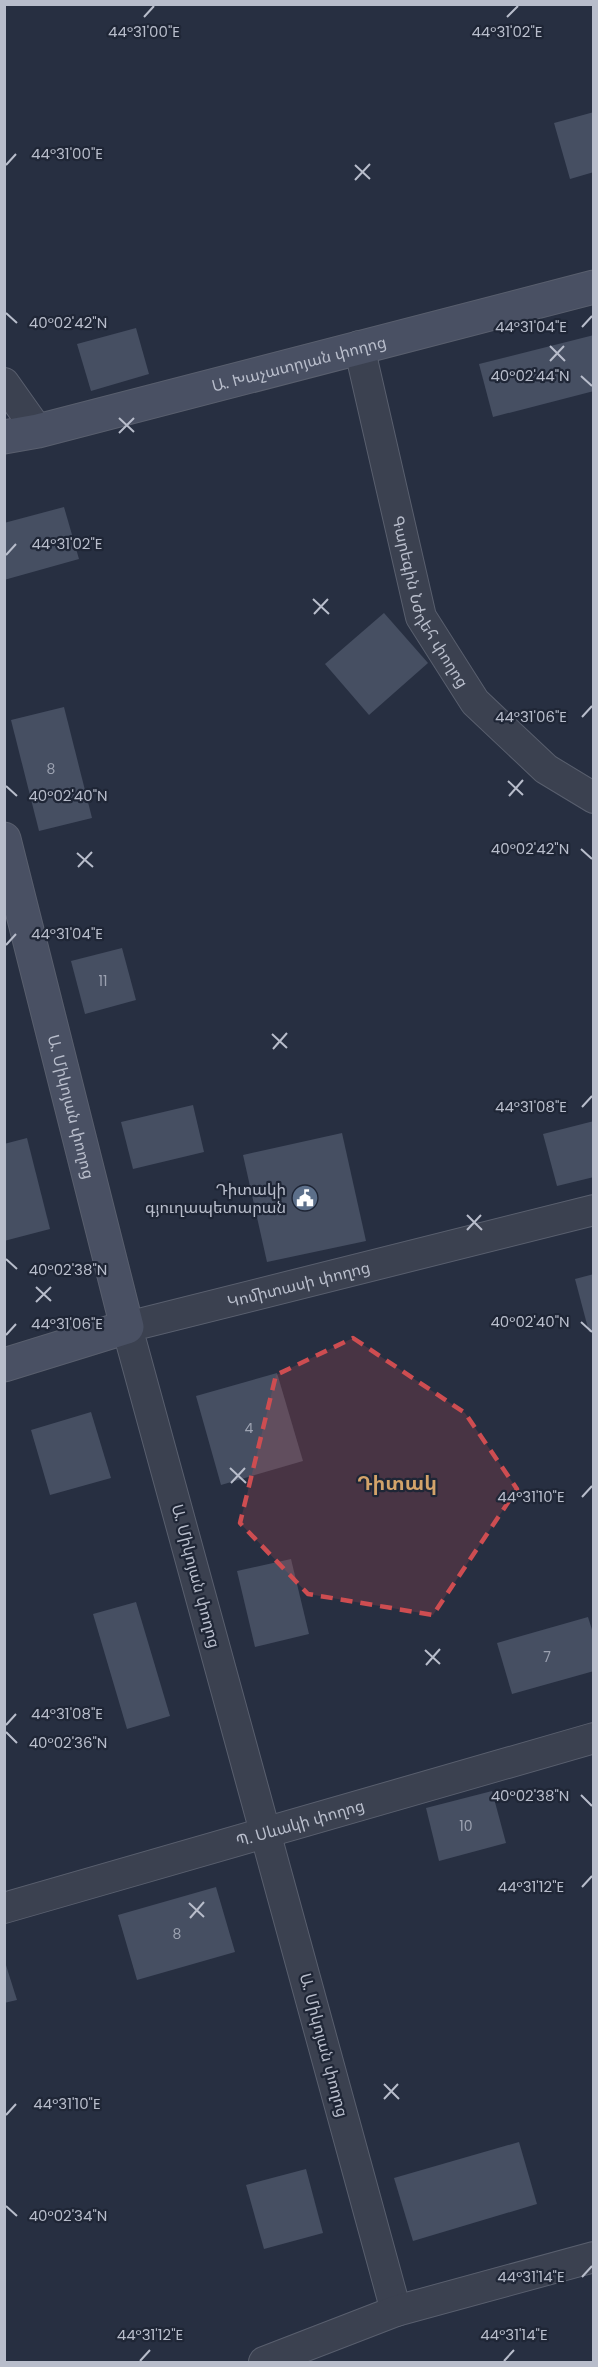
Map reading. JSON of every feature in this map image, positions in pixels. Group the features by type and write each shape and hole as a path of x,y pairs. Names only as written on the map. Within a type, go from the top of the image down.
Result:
{"main road":[{"name":"Ա. Խաչատրյան փողոց","path":"4,437 38,431 359,346 594,287"},
{"name":"Ա. Միկոյան փողոց","path":"4,839 127,1327"},
{"name":"Կոմիտասի փողոց","path":"4,1365 127,1327"}],"street":[{"name":"Գարեգին Նժդեհ փողոց","path":"359,346 421,617 475,702 546,769 594,798"},
{"path":"4,384 38,431"},
{"name":"Կոմիտասի փողոց","path":"127,1327 594,1210"},
{"name":"Ա. Միկոյան փողոց","path":"127,1327 396,2311"},
{"name":"Պ. Սևակի փողոց","path":"4,1908 594,1738"},
{"path":"264,2362 396,2311 594,2257"}],"highlighted area":[{"path":"353,1338 465,1413 517,1489 433,1615 308,1594 240,1523 276,1375"}],"building":[{"path":"594,112 594,172 570,179 554,123"},
{"path":"136,328 149,374 91,391 77,344"},
{"path":"594,335 594,391 493,417 479,364"},
{"path":"64,507 79,559 4,580 4,523"},
{"path":"384,613 428,663 369,715 325,664"},
{"path":"64,707 92,818 39,831 11,720"},
{"path":"122,948 136,1000 85,1014 71,961"},
{"path":"193,1105 204,1152 133,1169 121,1122"},
{"path":"594,1121 594,1177 557,1186 543,1134"},
{"path":"342,1133 366,1241 267,1262 243,1155"},
{"path":"27,1138 50,1229 4,1241 4,1144"},
{"path":"594,1274 594,1331 589,1332 575,1279"},
{"path":"277,1373 303,1461 221,1485 196,1396"},
{"path":"91,1412 111,1478 50,1495 31,1430"},
{"path":"291,1559 309,1634 255,1647 237,1571"},
{"path":"136,1602 170,1716 127,1729 93,1614"},
{"path":"588,1617 594,1636 594,1671 512,1694 497,1643"},
{"path":"492,1791 506,1843 439,1861 426,1808"},
{"path":"216,1887 235,1952 137,1980 118,1915"},
{"path":"4,1959 17,2000 4,2003"},
{"path":"519,2142 537,2204 413,2241 394,2178"},
{"path":"306,2169 323,2233 264,2249 246,2185"}],"place":[{"name":"Դիտակի գյուղապետարան","path":"305,1198"}],"district":[{"name":"Դիտակ","path":"397,1483"}]}
